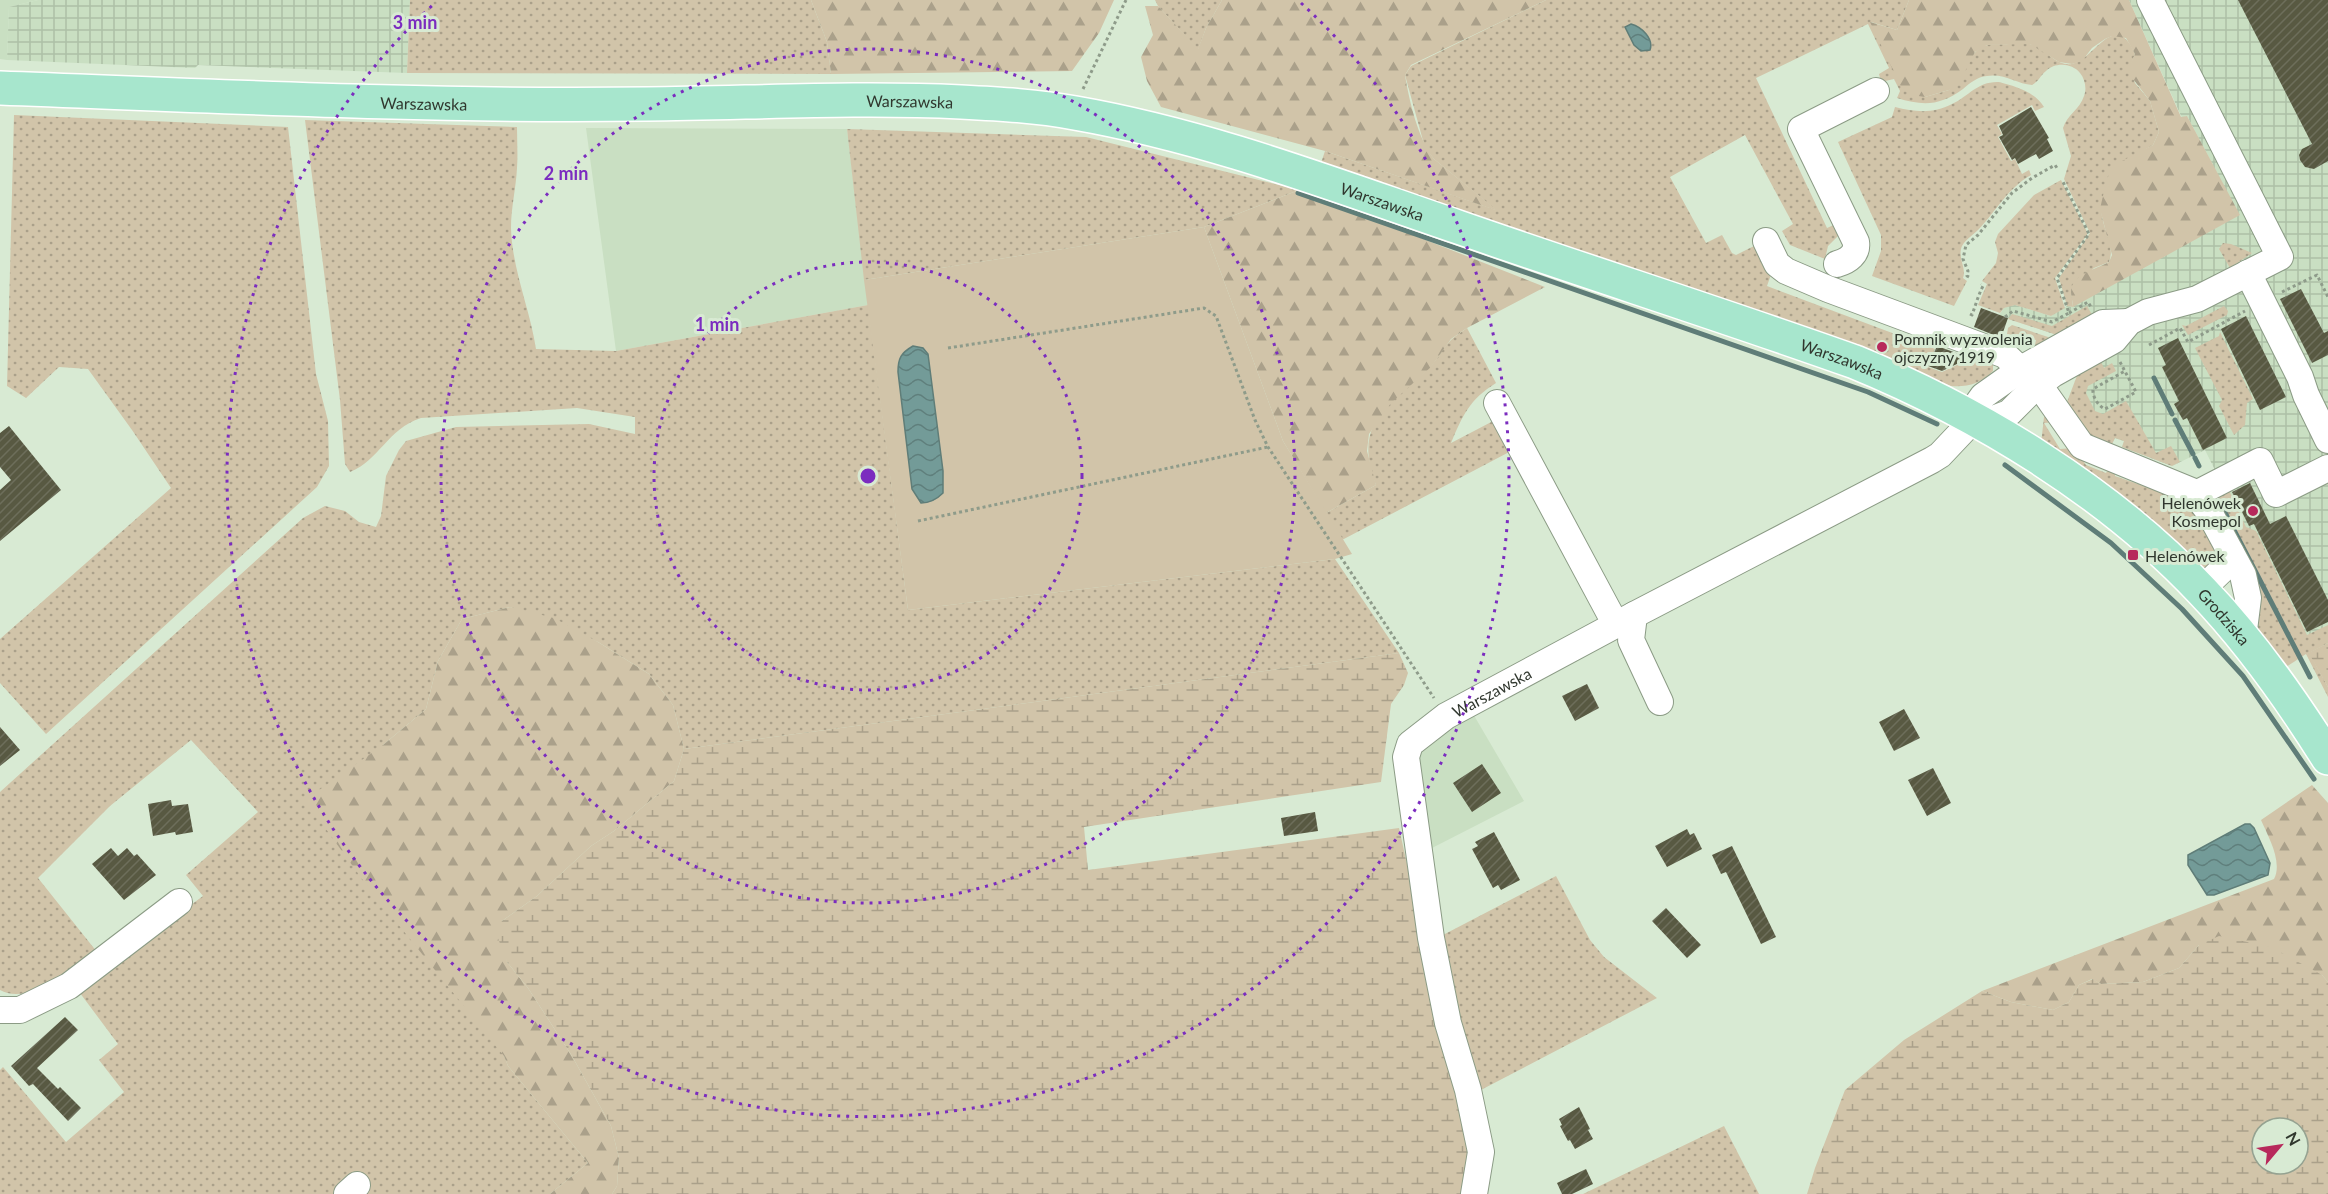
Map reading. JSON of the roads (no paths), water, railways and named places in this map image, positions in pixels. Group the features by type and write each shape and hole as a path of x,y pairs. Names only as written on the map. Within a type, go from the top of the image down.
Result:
{"main road":[{"name":"Warszawska","path":"0,88 269,100 458,104 910,100 1019,105 1072,112 1186,137 1288,169 1800,343 1886,375 1974,419"},
{"name":"Grodziska","path":"1974,419 2081,487 2149,542 2201,590 2243,638 2295,706 2328,758"}],"street":[{"path":"1974,419 1996,418 2009,413 2029,377 2103,323 2129,322 2158,308 2197,299 2280,257 2150,0"},
{"path":"1828,289 1838,264 1848,260 1856,250 1856,240 1801,129 1876,91"},
{"path":"1766,241 1783,269 1828,289 1995,350 2010,358 2029,377 2082,446 2189,489 2196,494 2209,512 2243,575 2248,598 2243,638"},
{"path":"2248,273 2300,377 2306,395 2328,440"},
{"path":"1497,403 1625,620 1631,640 1660,702"},
{"name":"Warszawska","path":"1474,1194 1481,1152 1468,1090 1448,1023 1431,938 1406,756 1410,744 1446,716 1932,460 1940,455 1974,419"},
{"path":"2196,494 2260,461 2276,494 2328,468"},
{"path":"2201,590 2225,567 2231,553"},
{"path":"0,1010 20,1010 69,986 179,902"}],"water":[{"path":"1631,24 1649,38 1650,50 1641,51 1634,45 1625,27"},
{"path":"913,346 923,348 928,354 943,471 943,493 933,501 924,503 921,503 912,489 898,372 901,356"},
{"path":"2245,824 2250,824 2254,828 2270,863 2268,875 2214,895 2207,895 2188,865 2188,855"}],"waterway":[{"path":"1298,193 1868,392 1937,424"},
{"path":"2154,378 2172,414"},
{"path":"2175,420 2193,454"},
{"path":"2195,458 2199,466"},
{"path":"2005,465 2111,543 2182,609 2243,676 2314,779"},
{"path":"2219,501 2310,677"}],"place":[{"name":"Pomnik wyzwolenia ojczyzny 1919","path":"1882,347"},
{"name":"Helenówek Kosmepol","path":"2253,511"},
{"name":"Helenówek","path":"2133,555"}]}
